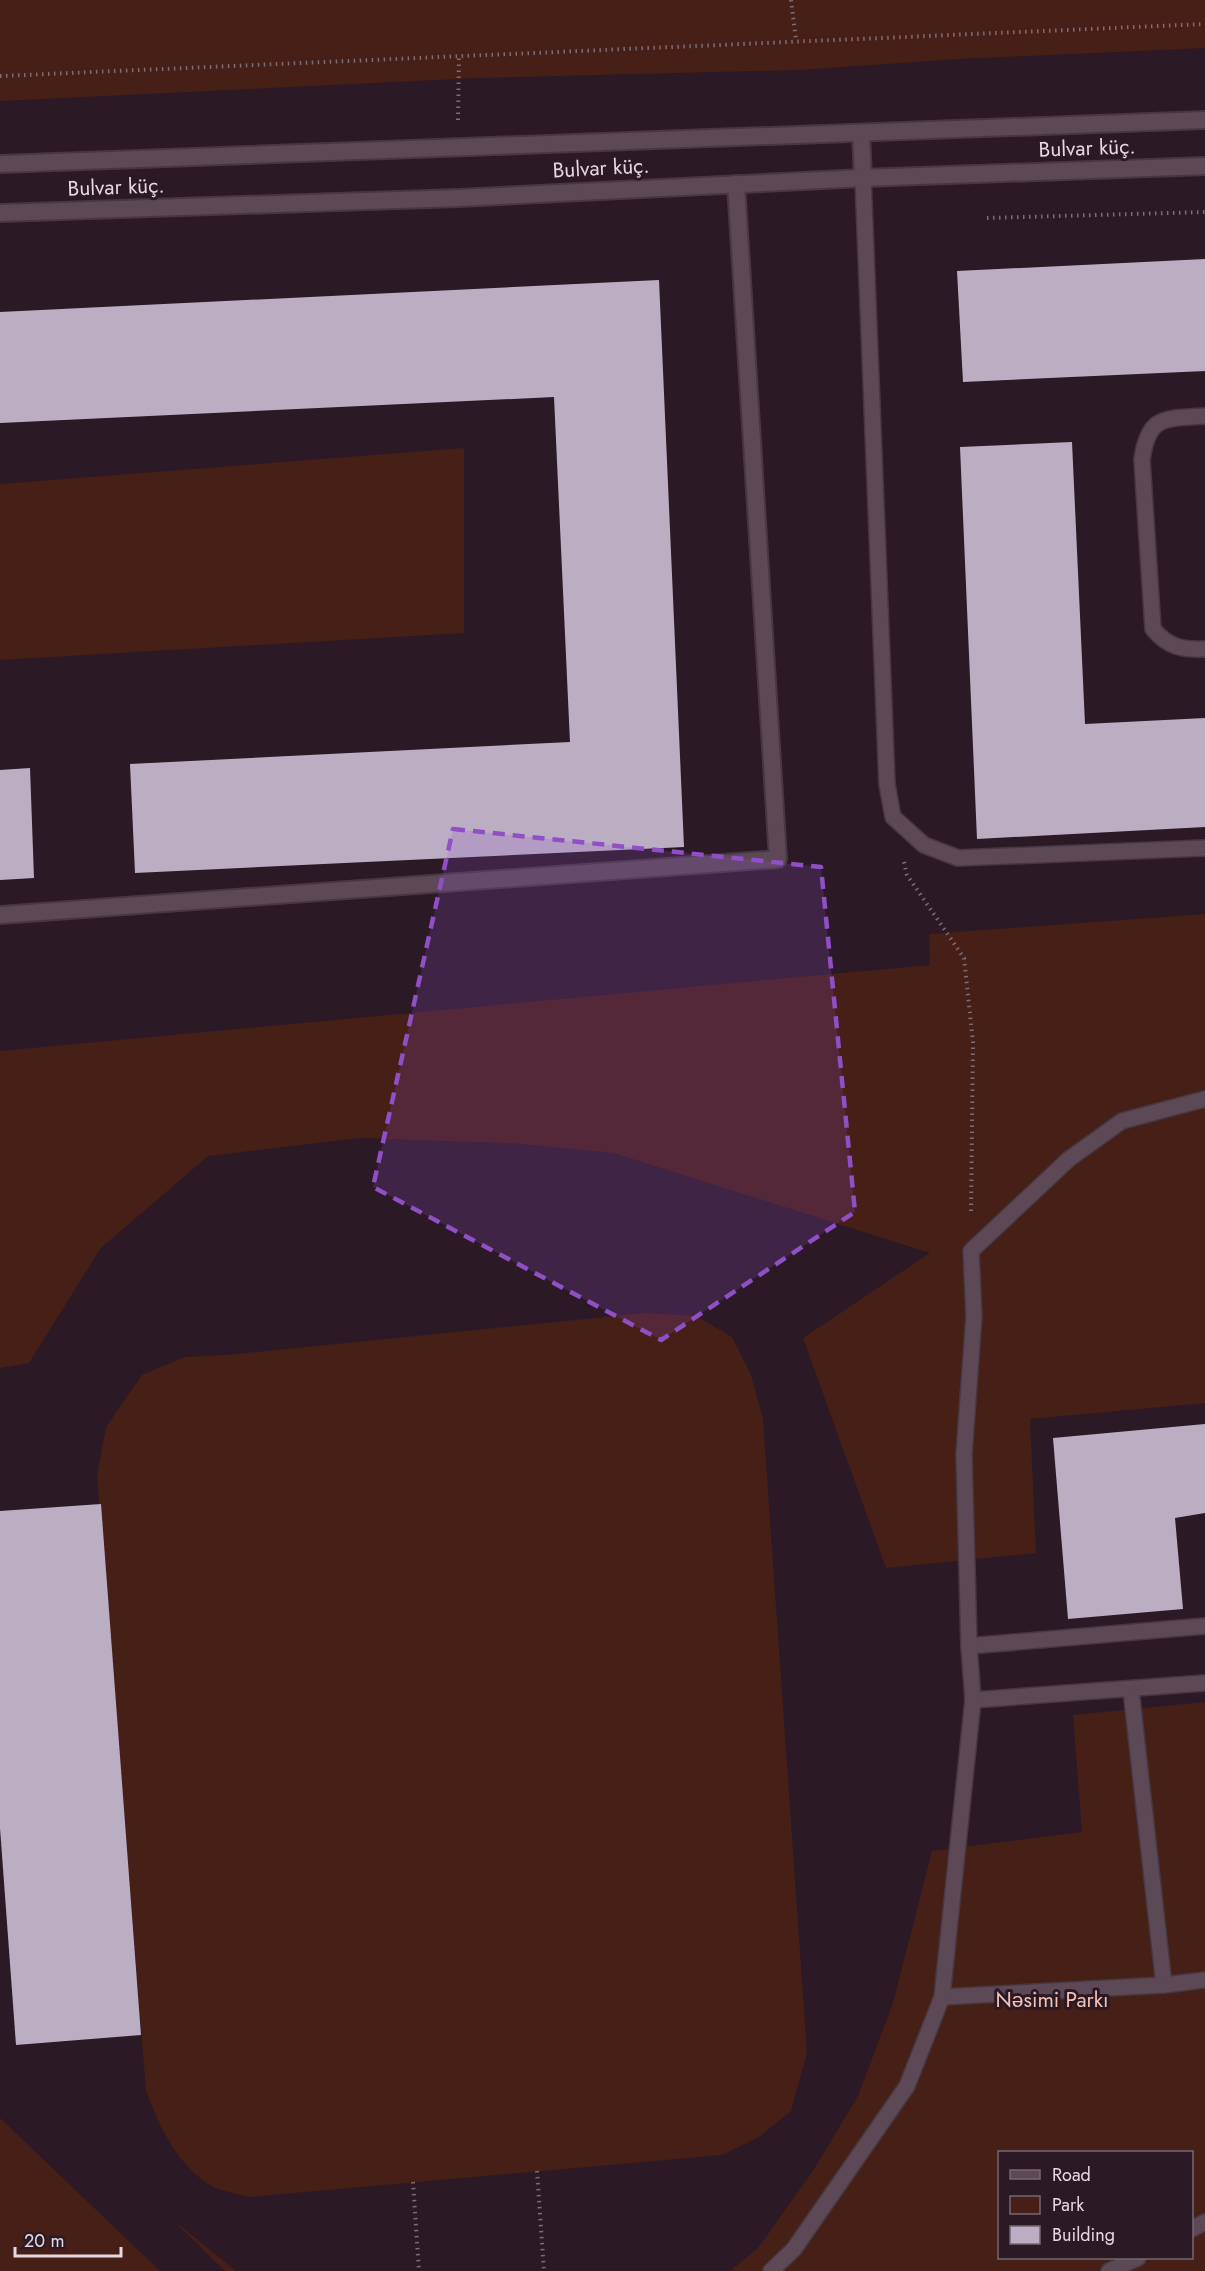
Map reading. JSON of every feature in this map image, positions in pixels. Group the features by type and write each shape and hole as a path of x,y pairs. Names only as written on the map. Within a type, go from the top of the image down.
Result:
{"street":[{"name":"Bulvar küç.","path":"0,164 1205,120"},
{"path":"861,133 863,178"},
{"name":"Bulvar küç.","path":"0,213 458,198 863,178 1205,166"},
{"path":"0,915 778,859 736,184"}],"lane":[{"path":"863,178 887,784 893,817 924,845 958,858 1205,848"},
{"path":"1205,416 1166,419 1152,427 1144,441 1142,460 1153,628 1164,641 1187,650 1205,649"},
{"path":"771,2271 794,2249 907,2086 942,1997 973,1700 969,1646 964,1454 974,1316 971,1251 1069,1159 1122,1120 1205,1099"},
{"path":"969,1646 1205,1626"},
{"path":"973,1700 1205,1683"},
{"path":"1131,1690 1164,1985"},
{"path":"942,1997 1164,1985 1205,1980"},
{"path":"1109,2271 1136,2259"}],"path":[{"path":"791,0 796,40"},
{"path":"0,76 1205,24"},
{"path":"457,146 459,55"},
{"path":"987,218 1205,212"},
{"path":"893,817 907,875 964,958 973,1042 971,1251"},
{"path":"537,2171 544,2271"},
{"path":"413,2182 419,2271"}],"highlighted area":[{"path":"453,829 821,867 855,1212 661,1340 373,1187"}],"green space":[{"path":"0,0 1205,0 1205,48 958,59 799,70 477,78 0,101"},
{"path":"464,448 464,633 0,660 0,484"},
{"path":"1205,914 1205,1403 1030,1419 1036,1553 886,1568 803,1338 930,1253 614,1153 512,1143 360,1138 208,1156 101,1248 29,1363 0,1368 0,1051 930,965 929,934"},
{"path":"645,1313 696,1316 732,1337 751,1375 763,1419 807,2053 791,2111 759,2137 722,2155 249,2197 212,2186 196,2175 178,2154 163,2130 146,2091 97,1476 106,1427 142,1375 185,1357 227,1355"},
{"name":"Nəsimi Parkı","path":"1205,1702 1205,2271 730,2271 758,2248 813,2171 858,2096 893,2003 932,1851 1082,1832 1073,1715"},
{"path":"0,2118 160,2271 0,2271"},
{"path":"173,2220 236,2271 225,2271"}],"building":[{"path":"1205,259 1205,371 963,382 957,271"},
{"path":"659,280 684,847 135,873 130,764 570,742 554,397 0,423 0,312"},
{"path":"1072,442 1085,724 1205,718 1205,827 977,839 960,447"},
{"path":"30,768 34,878 0,880 0,770"},
{"path":"1205,1424 1205,1513 1175,1518 1183,1609 1068,1619 1053,1438"},
{"path":"101,1504 141,2035 16,2045 0,1828 0,1511"}]}
